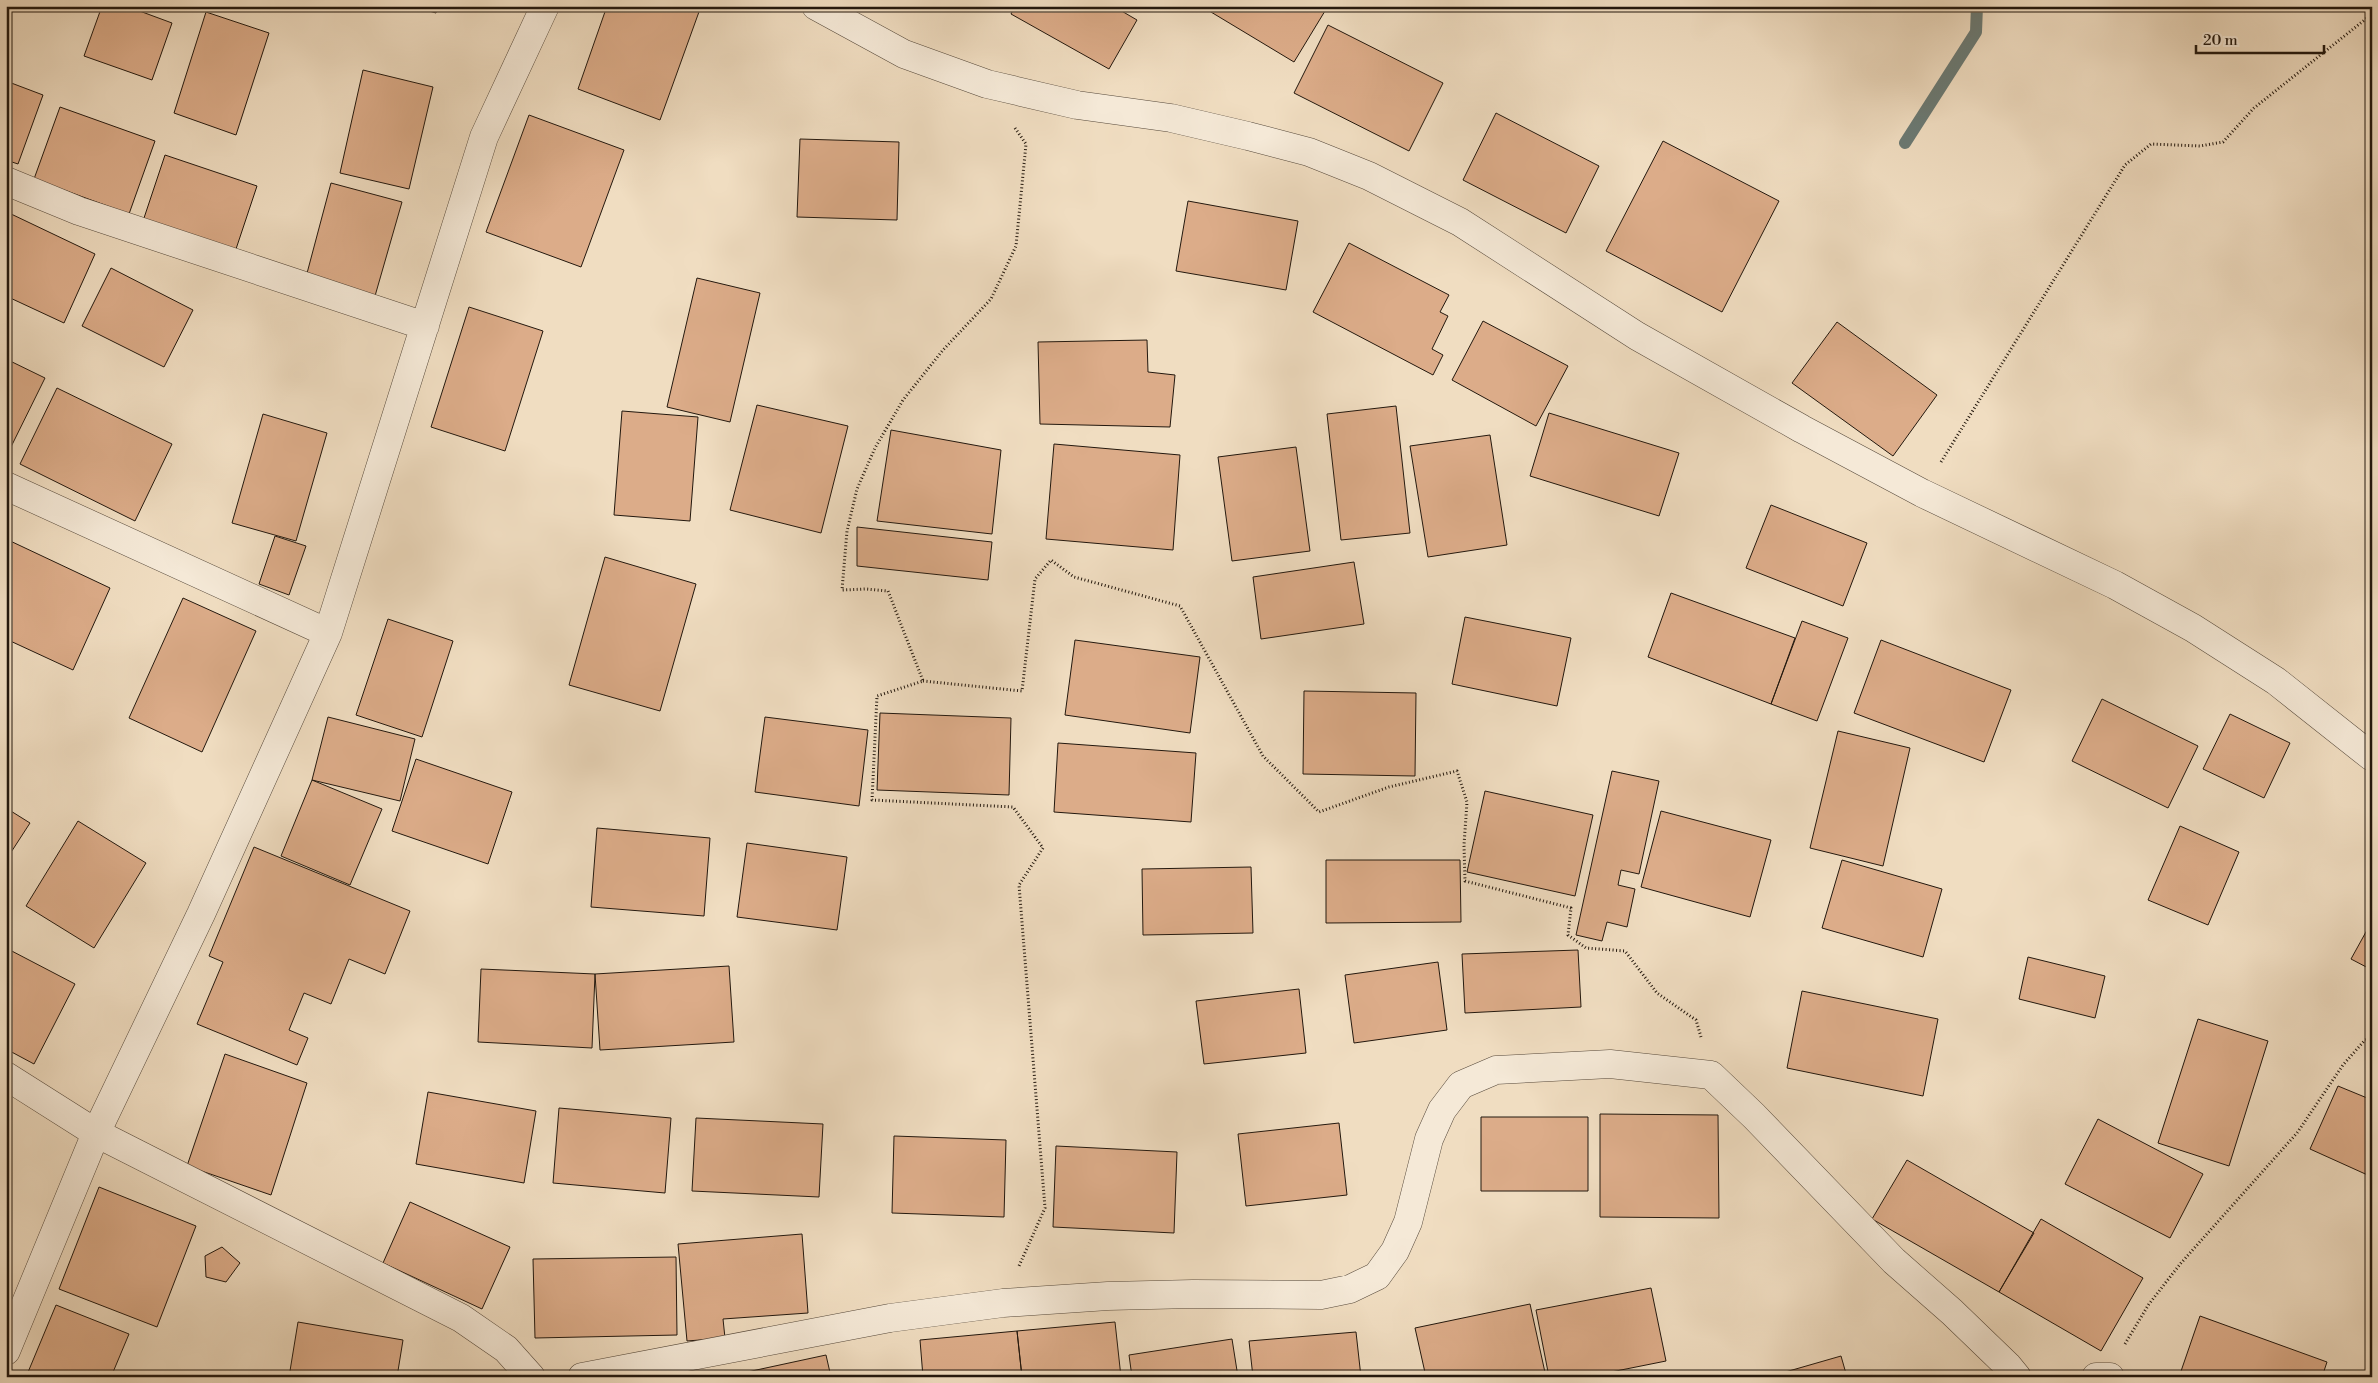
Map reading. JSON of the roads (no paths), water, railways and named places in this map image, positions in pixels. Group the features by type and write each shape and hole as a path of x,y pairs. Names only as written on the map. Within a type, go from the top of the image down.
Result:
{"street":[{"path":"6,1351 96,1134 201,914 328,633 484,137 545,6"},
{"path":"816,6 904,54 987,84 1077,105 1171,118 1248,136 1309,152 1369,176 1460,222 1637,336 1802,429 1922,493 2115,585 2193,628 2276,681 2372,757"},
{"path":"6,181 80,211 425,326"},
{"path":"6,486 328,633"},
{"path":"582,1377 890,1318 1003,1303 1108,1296 1193,1294 1321,1295 1350,1289 1377,1276 1395,1251 1408,1222 1429,1139 1442,1110 1461,1085 1496,1070 1610,1064 1711,1075 1754,1116 1894,1261 1952,1312 2017,1377"},
{"path":"6,1076 96,1134 461,1318 506,1349 531,1377"}],"waterway":[{"path":"1905,143 1976,32 1977,6"}]}
